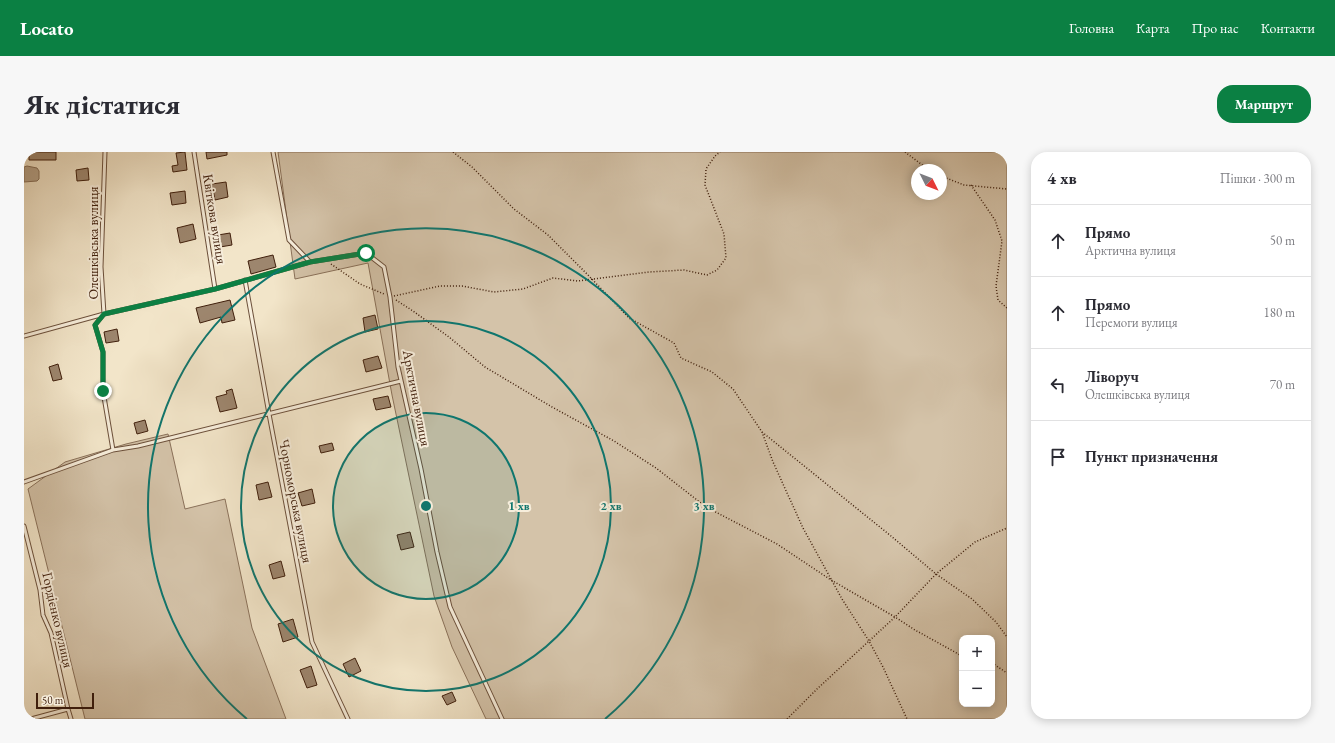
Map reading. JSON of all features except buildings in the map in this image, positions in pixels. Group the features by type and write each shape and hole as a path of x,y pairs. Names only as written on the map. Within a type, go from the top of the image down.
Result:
{"lane":[{"name":"Олешківська вулиця","path":"104,152 101,267 104,314 95,325 103,352 103,391 113,450"},
{"name":"Квіткова вулиця","path":"194,152 215,289"},
{"path":"273,152 289,240 310,262"},
{"name":"Арктична вулиця","path":"24,336 104,314 215,289 310,262 366,253 384,268 390,297 398,367 450,607 502,719"},
{"name":"Чорноморська вулиця","path":"245,280 312,642 348,719"},
{"path":"24,482 113,450 138,446 401,381"},
{"name":"Гордієнко вулиця","path":"24,526 40,590 43,615 51,633 68,709 72,719"},
{"path":"31,719 68,709"}],"path":[{"path":"453,152 472,167 514,209 548,235 629,318 674,343 681,358 712,372 733,389 762,432 773,462 803,528 842,599 884,667 907,719"},
{"path":"390,297 440,286 462,286 494,292 523,289 553,278 578,281 649,272 684,270 707,275 717,270 726,258 724,234 705,184 706,169 715,156 720,152"},
{"path":"905,152 921,164"},
{"path":"947,178 964,185 1007,189"},
{"path":"971,186 995,220 1002,241 996,286 998,300 1007,308"},
{"path":"324,259 360,284 390,297 413,311 449,337 485,367 552,407 614,441 656,468 706,507 777,544 831,580 959,654"},
{"path":"762,432 936,574 972,599 996,622 1007,637"},
{"path":"787,719 817,689 895,617 936,574 975,542 1007,528"},
{"path":"995,665 1007,673"}],"shaded area":[{"path":"278,152 1007,152 1007,719 486,719 452,647 434,596 392,395 368,263 295,279"},
{"path":"27,166 37,168 39,171 39,179 37,181 24,182 24,167"},
{"path":"168,434 185,509 225,499 252,628 286,719 85,719 28,489 65,462 126,444"}],"route":[{"path":"103,391 103,352 95,325 104,314 215,289 310,262 366,253"}]}
